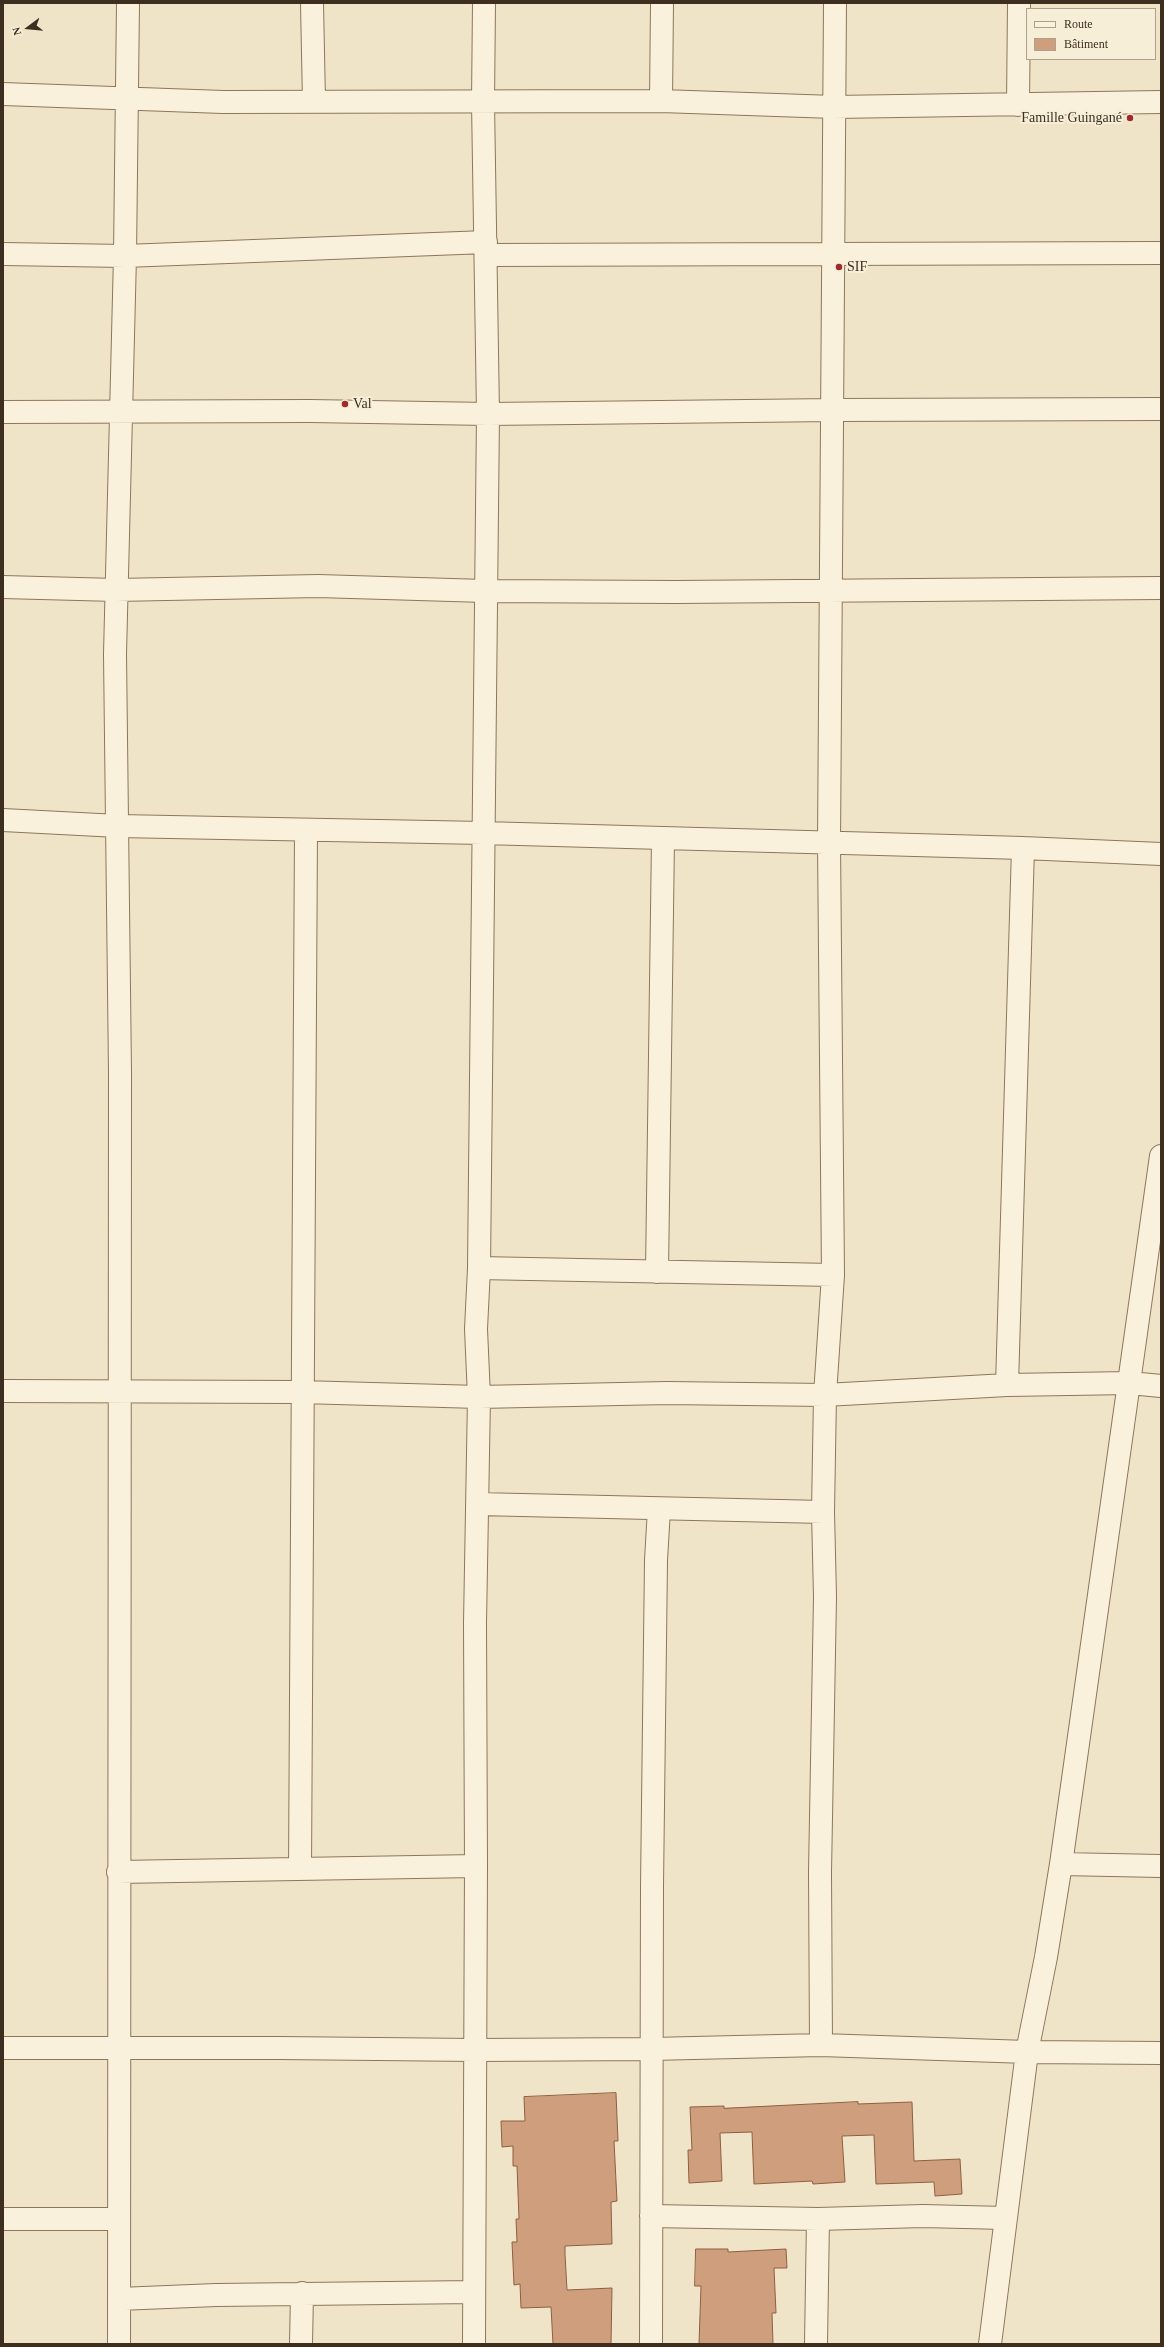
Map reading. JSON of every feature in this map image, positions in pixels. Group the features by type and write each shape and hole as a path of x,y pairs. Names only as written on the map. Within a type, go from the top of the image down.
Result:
{"street":[{"path":"119,2344 118,826 114,654 125,256 128,3"},
{"path":"312,3 314,102"},
{"path":"474,2344 476,1866 475,1623 478,1504 478,1397 476,1329 479,1268 488,414 483,102 484,3"},
{"path":"661,101 662,3"},
{"path":"821,2045 820,1872 825,1597 823,1512 825,1395 833,1275 829,843 830,589 833,410 832,253 835,3"},
{"path":"1018,105 1019,3"},
{"path":"3,94 223,102 661,101 834,107 1161,102"},
{"path":"3,254 125,256 486,248 832,253 1161,253"},
{"path":"3,412 488,414 833,410 1161,410"},
{"path":"3,587 116,590 318,586 485,591 1161,588"},
{"path":"3,820 118,826 306,831 483,833 1023,848 1161,854"},
{"path":"300,1869 301,1392 306,831"},
{"path":"657,1272 663,839"},
{"path":"1007,1385 1023,848"},
{"path":"990,2344 1005,2218 1028,2052 1046,1957 1060,1864 1130,1383 1161,1156"},
{"path":"479,1268 833,1275"},
{"path":"3,1391 301,1392 478,1397 667,1393 825,1395 1007,1385 1130,1383 1161,1386"},
{"path":"478,1504 823,1512"},
{"path":"651,2344 656,1591 659,1509"},
{"path":"1060,1864 1161,1866"},
{"path":"118,1872 476,1866"},
{"path":"3,2048 475,2050 652,2049 821,2045 1028,2052 1161,2054"},
{"path":"651,2216 818,2219 923,2216 1005,2218"},
{"path":"3,2219 119,2220"},
{"path":"816,2344 818,2219"},
{"path":"119,2299 302,2293 474,2292"},
{"path":"301,2344 302,2293"}],"building":[{"path":"616,2093 618,2141 614,2141 617,2201 611,2202 612,2244 565,2246 567,2290 612,2288 611,2344 553,2344 551,2307 521,2308 520,2284 514,2285 512,2242 517,2242 516,2219 519,2219 517,2166 513,2166 513,2146 502,2147 501,2121 525,2121 524,2097"},
{"path":"858,2102 858,2104 912,2102 914,2161 960,2159 962,2194 935,2196 934,2182 876,2184 874,2135 842,2136 845,2182 813,2184 812,2181 754,2184 752,2132 720,2133 722,2181 689,2183 688,2150 692,2150 690,2107 724,2106 724,2108"},
{"path":"696,2249 728,2249 728,2252 786,2249 787,2268 774,2268 776,2313 772,2313 773,2344 699,2344 701,2286 695,2286"}],"place":[{"name":"Famille Guingané","path":"1130,118"},
{"name":"SIF","path":"839,267"},
{"name":"Val","path":"345,404"}]}
